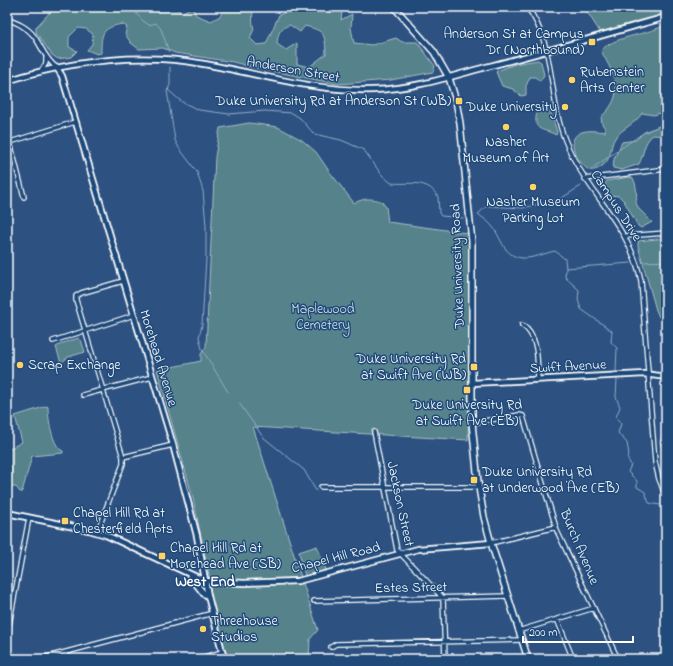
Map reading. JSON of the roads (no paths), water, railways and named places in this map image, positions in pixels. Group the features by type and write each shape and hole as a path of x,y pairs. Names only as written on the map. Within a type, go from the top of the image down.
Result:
{"main road":[{"name":"Duke University Road","path":"394,7 434,52 449,78 456,101 460,123 472,242 474,291 472,423 479,487 484,517 491,543 528,659"}],"street":[{"name":"Campus Drive","path":"527,7 539,26 546,51 559,124 572,156 585,179 626,236 636,259 641,281 655,462 659,480 666,497"},
{"name":"Anderson Street","path":"7,81 42,70 70,64 120,59 172,60 203,64 303,86 347,90 395,89 449,78 666,17"},
{"path":"7,19 31,32 46,57 56,68"},
{"path":"42,70 46,63 46,57"},
{"name":"Morehead Avenue","path":"56,68 62,76 172,445 197,536 208,596 224,659"},
{"path":"24,197 8,143 75,122"},
{"path":"585,179 666,169"},
{"path":"626,236 666,233"},
{"path":"97,532 123,464 123,457 76,296 81,293 123,281"},
{"path":"53,341 134,316"},
{"path":"522,325 527,329 534,341 538,380"},
{"name":"Swift Avenue","path":"472,383 648,374 666,377"},
{"path":"83,394 152,376"},
{"name":"Burch Avenue","path":"472,423 519,415 523,416 556,527 618,659"},
{"name":"Jackson Street","path":"374,432 397,550 399,554 443,598"},
{"path":"123,457 172,445"},
{"path":"322,486 479,487"},
{"name":"Chapel Hill Road","path":"7,513 97,532 205,581 298,581 425,548 491,543"},
{"path":"7,636 29,518"},
{"path":"491,543 556,527"},
{"path":"186,572 204,594 208,596"},
{"name":"Estes Street","path":"314,601 508,596"},
{"path":"443,598 445,659"},
{"path":"518,631 594,608"},
{"path":"40,659 212,613"},
{"path":"557,619 573,659"},
{"path":"331,647 336,644 521,640"},
{"path":"65,652 67,659"},
{"path":"198,659 222,652"}],"waterway":[{"path":"131,7 142,20 149,25 156,23 161,29 169,52"},
{"path":"170,67 170,85 167,91 175,140 179,148 197,172 203,191 206,226 206,258 202,325 199,337 202,349 228,392"},
{"path":"169,89 168,90 182,102 199,110 229,114 265,111 292,113 300,118 314,134 341,140 364,150 381,174 391,183 417,184 429,187 438,197 439,213 441,216 463,218"},
{"path":"591,169 646,131 666,124"},
{"path":"581,186 560,199 523,208 487,206 478,214 491,224 507,250 516,257 530,258 555,251 565,259 566,268 631,263"},
{"path":"644,262 666,261"},
{"path":"566,268 565,277 579,290 578,300 581,309 612,331 611,342 617,348 616,371"},
{"path":"617,379 616,397 620,407 616,417 621,424 618,433 627,443 629,455 627,458 631,465 628,472 637,481 637,487 645,492 649,503 660,505"},
{"path":"239,403 263,437 304,470 316,491"}],"place":[{"name":"Anderson St at Campus Dr (Northbound)","path":"592,42"},
{"name":"Rubenstein Arts Center","path":"572,80"},
{"name":"Duke University Rd at Anderson St (WB)","path":"459,101"},
{"name":"Duke University","path":"565,107"},
{"name":"Nasher Museum of Art","path":"506,127"},
{"name":"Nasher Museum Parking Lot","path":"533,187"},
{"name":"Scrap Exchange","path":"20,365"},
{"name":"Duke University Rd at Swift Ave (WB)","path":"474,367"},
{"name":"Duke University Rd at Swift Ave (EB)","path":"467,390"},
{"name":"Duke University Rd at Underwood Ave (EB)","path":"474,480"},
{"name":"Chapel Hill Rd at Chesterfield Apts","path":"65,521"},
{"name":"Chapel Hill Rd at Morehead Ave (SB)","path":"162,556"},
{"name":"Threehouse Studios","path":"203,629"}],"district":[{"name":"West End","path":"205,582"}],"park label":[{"name":"Maplewood Cemetery","path":"323,318"}]}
